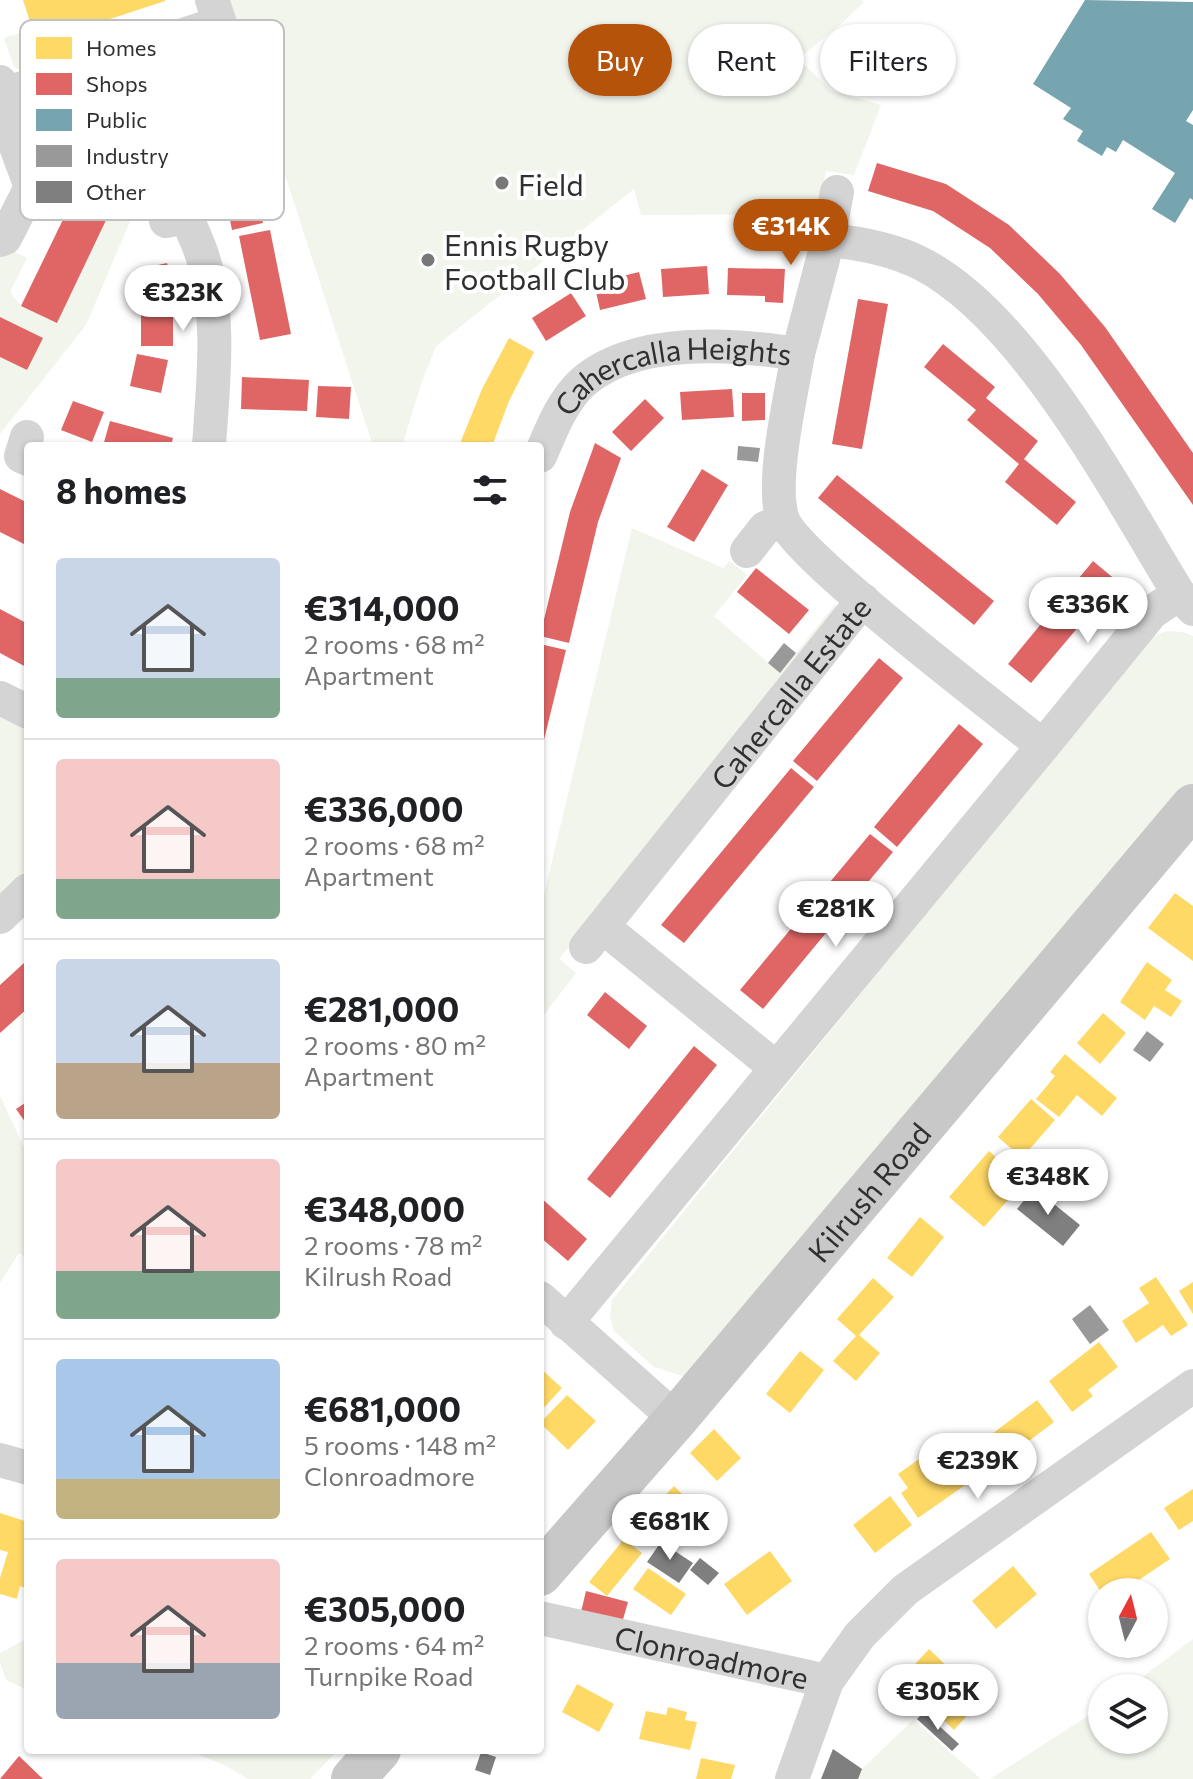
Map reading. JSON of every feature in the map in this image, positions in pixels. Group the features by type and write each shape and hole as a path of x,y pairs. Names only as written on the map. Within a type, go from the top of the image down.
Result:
{"main road":[{"name":"Kilrush Road","path":"544,1569 676,1419 1193,806"},
{"path":"353,1779 375,1754"}],"street":[{"path":"212,0 219,20"},
{"path":"3,107 20,156"},
{"path":"798,354 828,240 837,192"},
{"path":"0,240 5,238 20,209"},
{"path":"166,221 171,220"},
{"path":"188,220 202,255 212,308 213,387 209,442"},
{"path":"566,1323 1152,612 1186,602 1083,439 1031,365 975,301 921,263 868,244 828,240"},
{"name":"Cahercalla Heights","path":"544,447 556,419 583,382 625,357 689,347 731,346 798,354 777,491 782,521"},
{"path":"747,551 765,528 782,521 798,543 863,600"},
{"name":"Cahercalla Estate","path":"775,1067 595,937 863,600 1043,746"},
{"path":"0,698 24,710"},
{"path":"0,917 24,894"},
{"path":"544,1302 676,1419"},
{"path":"827,1681 860,1635 905,1590 1193,1386"},
{"path":"0,1460 24,1467"},
{"name":"Clonroadmore","path":"544,1619 827,1681 792,1779"}],"shaded area":[{"name":"Ennis Rugby Football Club","path":"227,0 862,0 864,2 841,24 820,24 820,41 804,54 804,24 688,24 688,96 804,96 804,65 820,80 820,96 850,96 881,105 854,175 826,171 817,214 641,215 634,189 436,346 403,442 372,442 284,178 284,20 234,20"},
{"path":"20,33 20,70 14,67 4,38"},
{"name":"Ennis Rugby Football Club","path":"107,220 131,220 86,325 0,434 0,357 27,370 42,339 0,317 0,253 11,250 27,258 10,292 21,306 57,322"},
{"path":"632,528 723,568 730,561 747,575 714,616 780,673 836,603 835,617 559,959 576,973 544,1015 544,894"},
{"path":"1167,631 1193,636 1193,785 686,1377 654,1367 614,1331 610,1317 612,1300 1143,646 1151,637"},
{"path":"0,717 24,729 24,871 0,896"},
{"path":"0,1096 24,1147 24,1256 19,1253 0,1283"},
{"path":"1193,1639 1193,1779 990,1779 1088,1716 1088,1754 1168,1754 1168,1674 1147,1674"},
{"path":"24,1640 24,1688 6,1680 0,1653"},
{"path":"913,1720 981,1779 821,1779 833,1749 862,1769"},
{"path":"198,1754 334,1754 310,1779 248,1779"}],"building: Homes":[{"path":"23,0 165,0 107,20 30,20"},
{"path":"509,338 534,352 509,401 494,442 461,442 482,389"},
{"path":"1175,893 1193,906 1193,961 1148,928"},
{"path":"1147,962 1172,980 1165,990 1182,1001 1171,1017 1154,1006 1145,1020 1120,1002"},
{"path":"1103,1013 1126,1033 1100,1064 1077,1043"},
{"path":"1065,1054 1117,1098 1102,1116 1077,1095 1059,1117 1036,1099 1055,1076 1050,1072"},
{"path":"1031,1099 1055,1120 1022,1158 998,1137"},
{"path":"989,1151 1024,1182 984,1227 949,1197"},
{"path":"920,1217 944,1237 912,1277 887,1258"},
{"path":"1156,1277 1188,1325 1171,1336 1163,1325 1136,1343 1122,1321 1149,1303 1139,1288"},
{"path":"873,1278 894,1297 859,1335 880,1353 856,1381 833,1361 856,1336 837,1319"},
{"path":"1193,1282 1193,1314 1179,1291"},
{"path":"1099,1342 1118,1367 1088,1390 1093,1396 1072,1412 1049,1381"},
{"path":"800,1351 824,1370 790,1413 766,1394"},
{"path":"544,1372 562,1388 544,1408"},
{"path":"567,1395 596,1421 568,1450 544,1427 544,1419"},
{"path":"1037,1400 1054,1422 1005,1459 988,1437"},
{"path":"714,1429 741,1458 717,1481 690,1453"},
{"path":"964,1450 981,1474 918,1518 901,1493 908,1488 898,1474 919,1459 929,1474"},
{"path":"674,1486 696,1508 668,1537 646,1516"},
{"path":"1193,1489 1193,1521 1179,1530 1164,1508"},
{"path":"890,1496 912,1525 875,1553 853,1525"},
{"path":"0,1513 24,1521 24,1588 20,1586 17,1599 0,1594 0,1578 8,1552 0,1550"},
{"path":"1151,1532 1170,1559 1142,1578 1092,1578 1089,1574"},
{"path":"624,1539 642,1553 607,1596 589,1582"},
{"path":"770,1551 792,1581 747,1615 724,1584"},
{"path":"1013,1566 1037,1594 996,1629 972,1601"},
{"path":"648,1568 686,1594 671,1615 633,1589"},
{"path":"929,1649 955,1674 946,1684 973,1709 954,1730 927,1705 920,1712 894,1687"},
{"path":"577,1684 614,1704 599,1732 562,1712"},
{"path":"668,1707 687,1712 685,1720 697,1722 690,1750 639,1739 646,1711 666,1715"},
{"path":"701,1758 735,1765 731,1779 696,1779"}],"building: Shops":[{"path":"877,163 946,184 1009,225 1060,274 1105,327 1193,453 1193,505 1081,345 1038,294 990,248 933,211 868,191"},
{"path":"63,220 106,220 57,323 21,306"},
{"path":"230,220 262,220 263,223 232,230"},
{"path":"270,230 291,334 260,340 239,236"},
{"path":"167,263 175,295 144,302 136,270"},
{"path":"707,266 709,294 663,297 661,269"},
{"path":"728,268 785,269 783,303 765,302 765,296 727,295"},
{"path":"639,272 646,299 600,310 594,283"},
{"path":"571,293 586,316 546,341 532,318"},
{"path":"858,299 888,304 862,449 832,444"},
{"path":"141,313 173,313 173,346 141,346"},
{"path":"0,317 43,338 27,370 0,357"},
{"path":"943,344 995,387 986,398 1038,441 1024,459 1076,502 1057,525 1005,482 1019,464 967,420 976,410 924,367"},
{"path":"137,354 168,360 161,393 130,386"},
{"path":"242,377 309,380 307,411 241,409"},
{"path":"318,386 351,387 349,419 316,417"},
{"path":"732,389 734,417 682,420 680,392"},
{"path":"742,393 765,393 765,420 742,421"},
{"path":"645,399 664,418 631,451 612,432"},
{"path":"73,401 104,412 92,442 61,430"},
{"path":"110,421 173,438 172,442 104,442"},
{"path":"595,443 621,458 598,522 569,643 544,637 544,619 570,512"},
{"path":"702,469 728,485 694,542 667,527"},
{"path":"837,475 994,601 974,625 818,498"},
{"path":"0,489 24,501 24,544 0,532"},
{"path":"1093,561 1117,581 1031,683 1008,664"},
{"path":"756,568 809,610 789,634 737,592"},
{"path":"0,609 24,622 24,666 0,653"},
{"path":"544,645 566,650 544,740"},
{"path":"879,658 903,678 817,781 793,761"},
{"path":"959,724 983,744 897,847 874,827"},
{"path":"791,768 814,787 684,943 661,925"},
{"path":"870,834 893,852 763,1009 740,990"},
{"path":"24,963 24,1012 0,1033 0,985"},
{"path":"605,992 647,1026 629,1049 587,1015"},
{"path":"694,1046 717,1065 610,1198 587,1179"},
{"path":"24,1104 24,1120 16,1109"},
{"path":"544,1201 587,1239 568,1261 544,1240"},
{"path":"586,1591 628,1602 622,1623 581,1612"},
{"path":"19,1756 43,1779 0,1779"}],"building: Public":[{"path":"1085,0 1193,2 1193,110 1186,121 1193,125 1193,200 1190,198 1175,223 1152,209 1175,173 1123,140 1116,152 1107,147 1102,156 1077,141 1083,131 1063,119 1071,108 1033,84"}],"building: Industry":[{"path":"738,446 760,448 758,462 737,460"},
{"path":"784,643 796,653 780,673 768,663"},
{"path":"1147,1031 1164,1044 1150,1062 1133,1050"},
{"path":"1090,1305 1109,1330 1090,1344 1072,1319"}],"building: Other":[{"path":"1034,1188 1080,1225 1063,1246 1017,1209"},
{"path":"661,1542 693,1563 679,1583 647,1562"},
{"path":"700,1558 719,1573 708,1585 690,1570"},
{"path":"924,1712 959,1744 952,1751 917,1719"},
{"path":"833,1749 862,1769 858,1779 821,1779"},
{"path":"480,1754 496,1757 490,1775 475,1770"}],"place":[{"name":"Field","path":"502,183"},
{"name":"Ennis Rugby Football Club","path":"428,260"}]}
